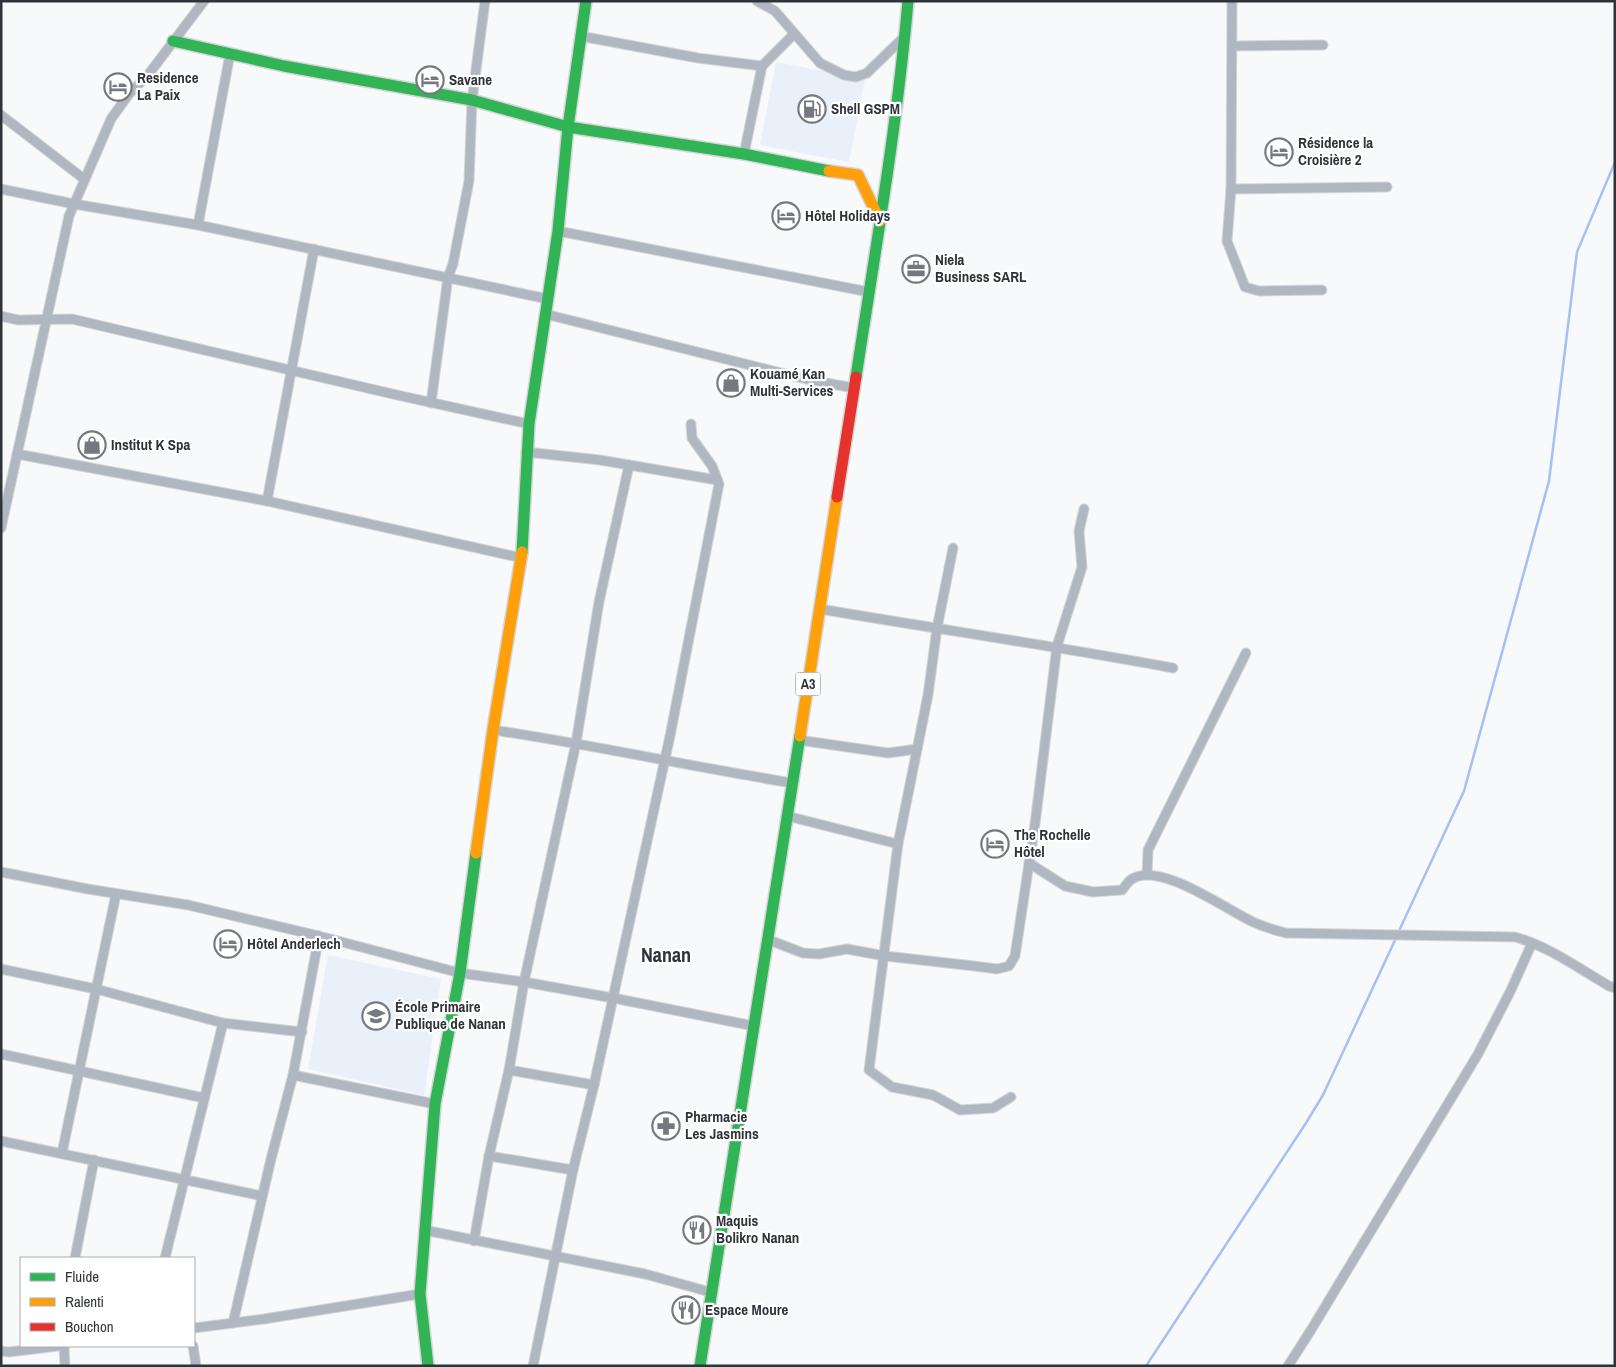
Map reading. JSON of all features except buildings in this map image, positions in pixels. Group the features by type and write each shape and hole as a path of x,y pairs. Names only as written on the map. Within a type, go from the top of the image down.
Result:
{"main road":[{"path":"428,1366 420,1294 435,1104 460,973 493,730 522,558 526,452 529,424 558,231 568,127 586,1"},
{"name":"A3","path":"700,1366 710,1292 787,816 794,783 799,740 880,221 908,1"},
{"path":"173,41 284,66 472,100 568,127 744,154 812,169 858,175 880,221"}],"street":[{"path":"1,528 69,216 111,119 129,94 148,75 204,1"},
{"path":"431,403 448,277 453,264 469,181 472,100 485,1"},
{"path":"757,1 775,11 820,63 844,76 856,77 867,73 905,36"},
{"path":"1232,1 1231,189 1227,241 1245,286 1259,291 1322,290"},
{"path":"744,154 762,66 794,34"},
{"path":"580,36 698,58 762,66"},
{"path":"1233,46 1323,45"},
{"path":"198,225 230,54"},
{"path":"1,115 84,179"},
{"path":"1231,189 1387,187"},
{"path":"1,189 74,204 198,225 548,299"},
{"path":"558,231 869,292"},
{"path":"267,501 314,249"},
{"path":"545,314 810,380 854,388"},
{"path":"1,316 18,320 72,318 292,371 529,424"},
{"path":"533,1366 689,645 719,484 712,466 692,438 691,424"},
{"path":"526,452 629,465 718,480"},
{"path":"16,454 267,501 522,558"},
{"path":"474,1241 489,1156 509,1070 524,982 576,743 599,602 629,465"},
{"path":"768,940 803,953 819,954 847,949 885,956 997,969 1008,966 1015,956 1057,646 1082,567 1079,531 1084,509"},
{"path":"954,548 937,628 928,695 898,844 869,1070 892,1088 933,1095 960,1110 994,1108 1011,1097"},
{"path":"820,609 1057,646 1172,668"},
{"path":"1147,875 1148,850 1246,653"},
{"path":"493,730 576,743 664,761 794,783"},
{"path":"799,740 888,753 917,749"},
{"path":"787,816 898,844"},
{"path":"1029,863 1065,886 1093,892 1122,890 1133,878 1147,875 1169,878 1186,885 1252,921 1270,929 1286,933 1515,937 1566,959 1591,976 1615,988"},
{"path":"1,872 116,894 188,905 319,936 460,973 613,998 754,1026"},
{"path":"62,1153 116,894"},
{"path":"234,1323 262,1196 293,1075 319,936"},
{"path":"1288,1366 1478,1054 1511,990 1532,943"},
{"path":"1,969 96,989 223,1023 302,1032"},
{"path":"165,1257 223,1023"},
{"path":"1,1054 204,1098"},
{"path":"509,1070 594,1085"},
{"path":"293,1075 435,1104"},
{"path":"1,1140 262,1196"},
{"path":"489,1156 574,1170"},
{"path":"75,1257 94,1160"},
{"path":"424,1230 645,1274 710,1292"},
{"path":"195,1328 420,1294"},
{"path":"1,1351 9,1352 50,1347"},
{"path":"64,1347 65,1366"},
{"path":"193,1347 196,1366"}],"shaded area":[{"path":"776,62 865,79 849,162 760,145"},
{"name":"École Primaire Publique de Nanan","path":"328,955 441,979 424,1095 308,1069"}],"waterway":[{"path":"1398,933 1464,791 1549,481 1577,252 1615,162"},
{"path":"1146,1366 1323,1095 1396,938"}],"traffic: fast":[{"path":"522,552 529,424 558,231 568,127 586,1"},
{"path":"856,377 892,142 908,1"},
{"path":"173,41 284,66 472,100 568,127 744,154 829,171"},
{"path":"700,1366 800,736"},
{"path":"428,1366 420,1294 435,1104 460,973 476,853"}],"traffic: slow":[{"path":"829,171 858,175 880,221"},
{"path":"800,736 837,497"},
{"path":"476,853 493,730 522,552"}],"traffic: jam":[{"path":"837,497 856,377"}],"place":[{"name":"Savane","path":"430,80"},
{"name":"Residence La Paix","path":"118,87"},
{"name":"Shell GSPM","path":"812,109"},
{"name":"Résidence la Croisière 2","path":"1279,152"},
{"name":"Hôtel Holidays","path":"786,216"},
{"name":"Niela Business SARL","path":"916,269"},
{"name":"Kouamé Kan Multi-Services","path":"731,383"},
{"name":"Institut K Spa","path":"92,445"},
{"name":"The Rochelle Hôtel","path":"995,844"},
{"name":"Hôtel Anderlech","path":"228,944"},
{"name":"École Primaire Publique de Nanan","path":"376,1016"},
{"name":"Pharmacie Les Jasmins","path":"666,1126"},
{"name":"Maquis Bolikro Nanan","path":"697,1230"},
{"name":"Espace Moure","path":"686,1310"}],"district":[{"name":"Nanan","path":"666,955"}]}
